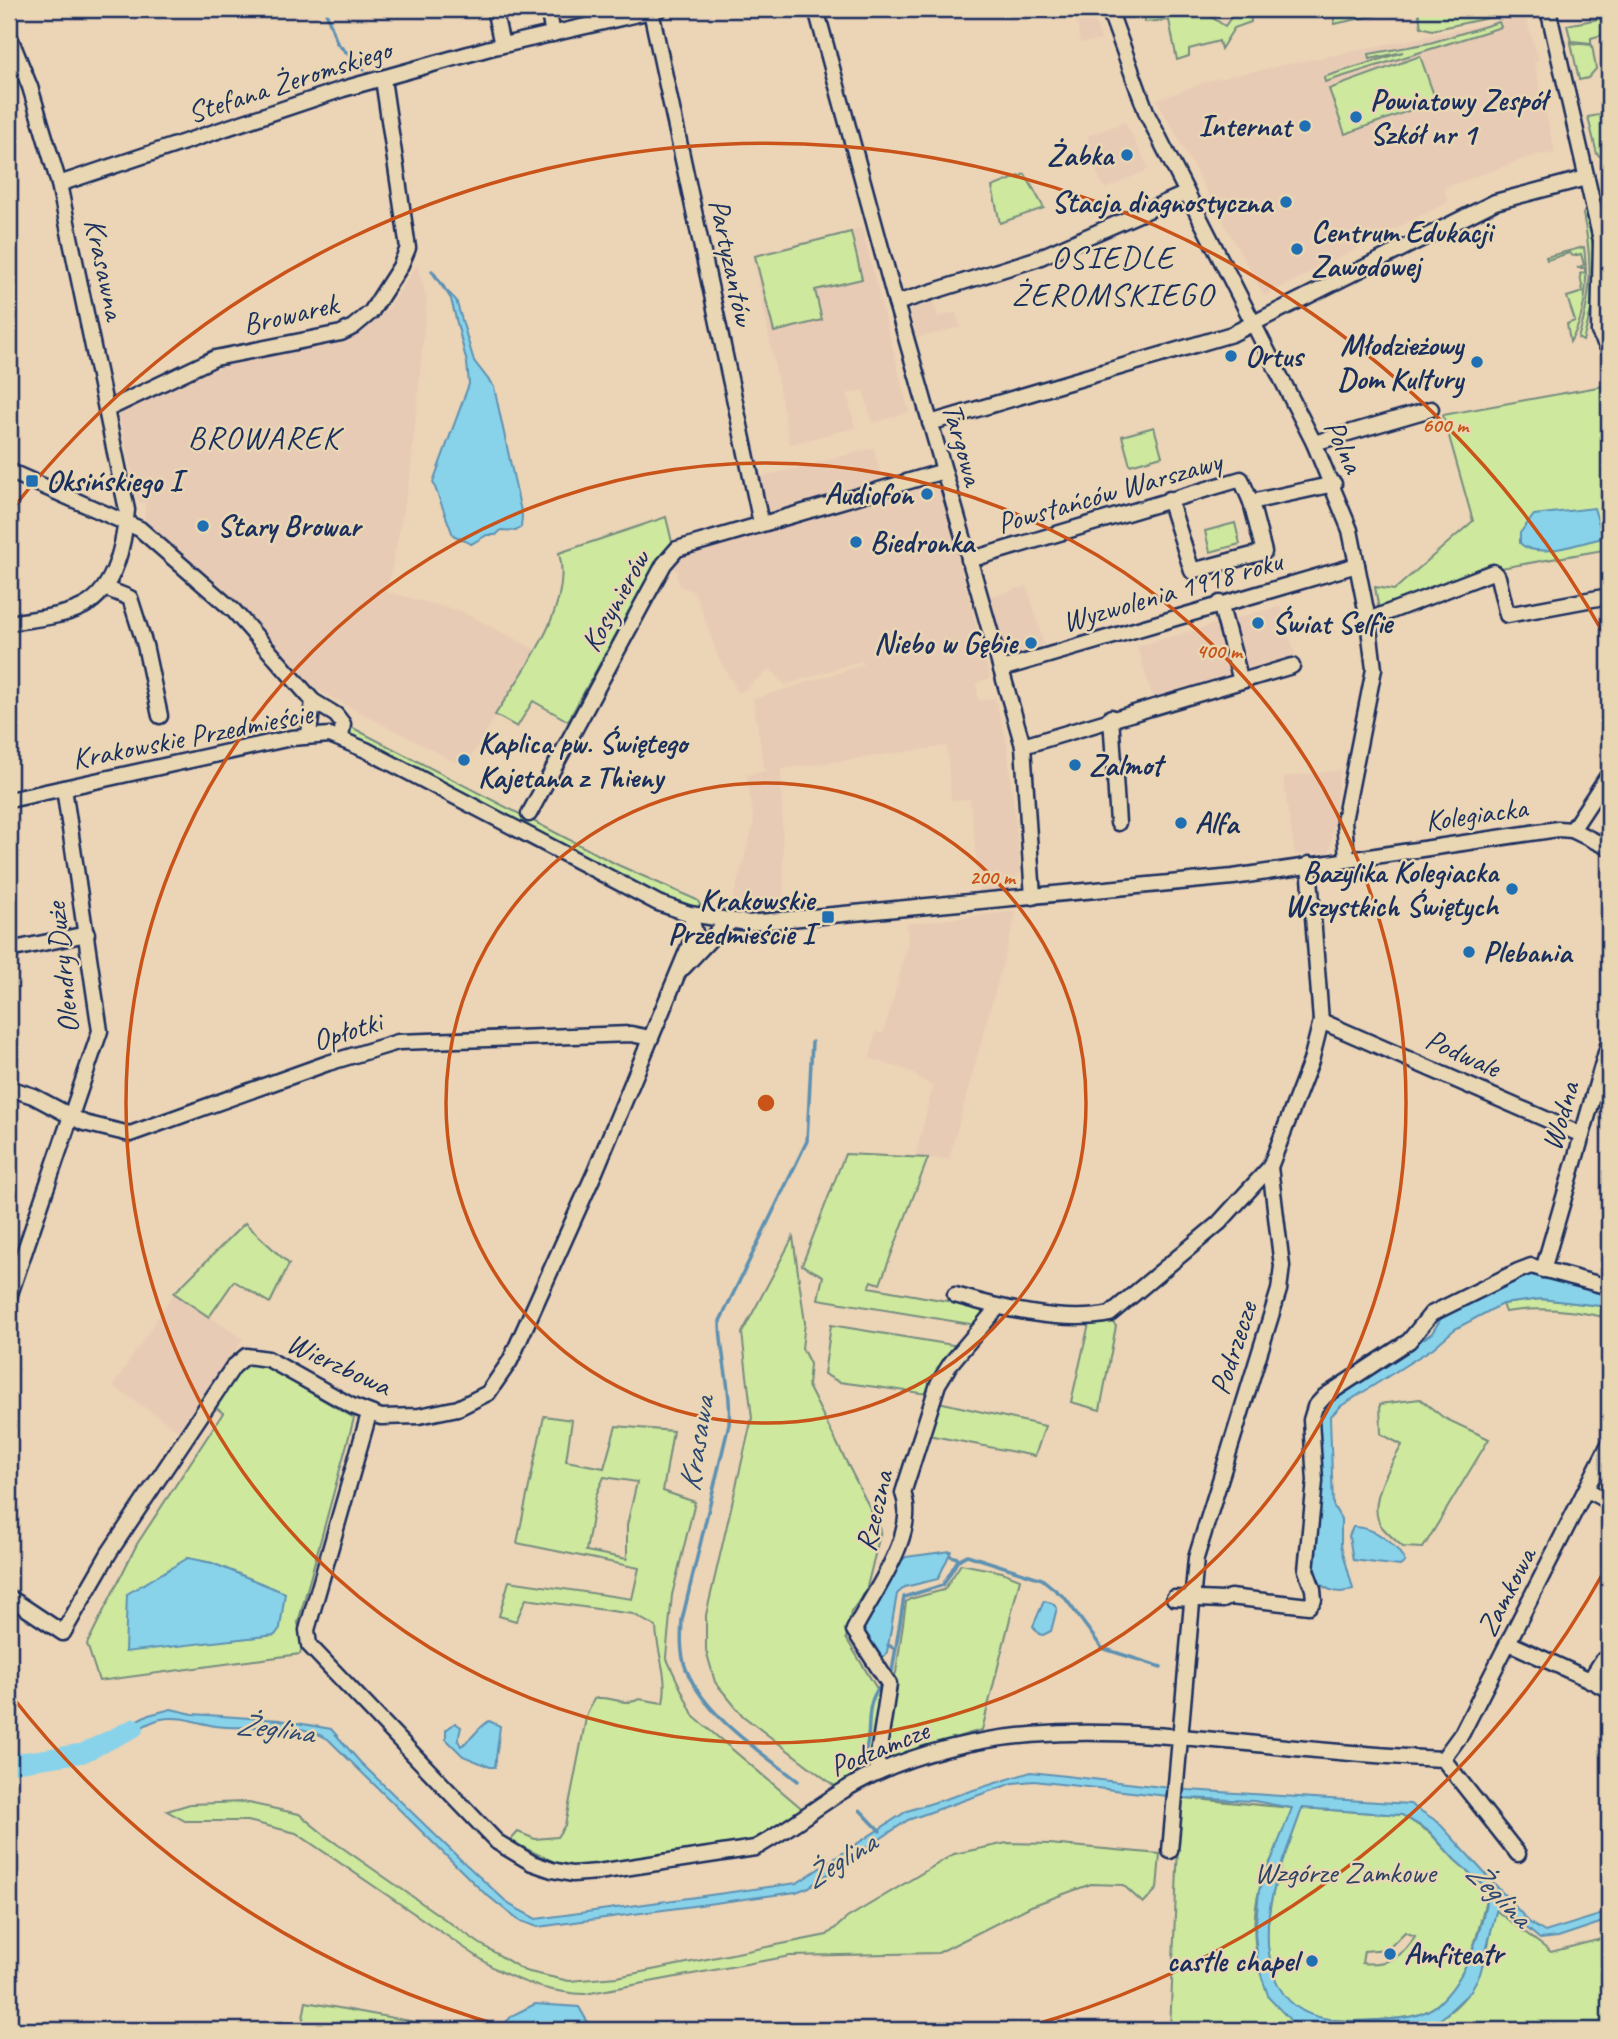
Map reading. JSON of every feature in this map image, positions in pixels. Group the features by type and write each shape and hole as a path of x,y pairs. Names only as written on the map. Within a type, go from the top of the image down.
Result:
{"street":[{"path":"494,9 502,45"},
{"path":"548,9 553,34"},
{"name":"Targowa","path":"816,9 896,303 1023,746 1033,897"},
{"path":"822,32 828,9"},
{"name":"Polna","path":"1109,9 1133,82 1185,194 1334,484 1350,530 1368,620 1374,669 1344,821 1347,858"},
{"path":"1548,9 1603,261 1600,332 1609,350"},
{"name":"Stefana Żeromskiego","path":"60,184 296,104 502,45 656,10"},
{"name":"Partyzantów","path":"656,10 761,523"},
{"name":"Krasawna","path":"9,35 30,87 60,184 125,496 126,520 121,549 105,589"},
{"name":"Browarek","path":"108,409 215,358 341,333 365,320 400,267 408,248 383,79"},
{"path":"930,423 1232,334 1495,202 1586,178"},
{"path":"896,303 1036,259 1185,194"},
{"path":"1314,443 1431,409"},
{"path":"9,471 126,520 160,544 234,611 313,701 336,715 342,731"},
{"name":"Kosynierów","path":"529,814 670,555 685,544 944,471"},
{"name":"Powstańców Warszawy","path":"969,560 1241,479 1251,502 1334,484"},
{"path":"1169,499 1192,571 1264,552 1251,502"},
{"name":"Wyzwolenia 1918 roku","path":"1002,669 1357,565"},
{"path":"1368,620 1493,572 1498,577 1507,615 1609,596"},
{"path":"9,623 82,607 105,589 130,598 145,645 160,716"},
{"path":"1220,603 1241,681"},
{"path":"1023,746 1111,717 1153,708 1292,666"},
{"path":"309,734 313,701"},
{"path":"1111,717 1118,823"},
{"name":"Krakowskie Przedmieście","path":"9,800 309,734 342,731 617,884 690,914 731,922 779,923 1233,877 1347,858"},
{"path":"1572,830 1609,774"},
{"name":"Olendry Duże","path":"9,1297 100,1031 64,788"},
{"name":"Kolegiacka","path":"1347,858 1558,828 1572,830 1609,848"},
{"name":"Podrzecze","path":"1170,1851 1190,1599 1203,1528 1279,1290 1282,1266 1270,1167 1302,1087 1321,1021 1309,864"},
{"name":"Wierzbowa","path":"9,1597 63,1633 109,1553 233,1367 246,1356 268,1359 369,1414 395,1418 458,1408 476,1402 501,1379 595,1172 695,932 690,914"},
{"name":"Wierzbowa","path":"677,974 718,931 731,922"},
{"path":"9,950 87,934"},
{"name":"Podwale","path":"1321,1021 1582,1135"},
{"name":"Opłotki","path":"9,1088 33,1096 88,1124 135,1134 328,1063 398,1042 631,1034 650,1038"},
{"name":"Wodna","path":"1543,1270 1609,1042"},
{"path":"955,1295 998,1307 1070,1315 1110,1314 1238,1205 1270,1167"},
{"path":"1174,1598 1223,1600 1230,1597 1309,1606 1314,1600 1306,1570 1315,1481 1311,1433 1315,1407 1325,1396 1409,1341 1431,1314 1531,1266 1609,1287"},
{"name":"Rzeczna","path":"878,1772 877,1761 889,1684 854,1630 897,1553 908,1505 903,1493 932,1398 951,1363 998,1307"},
{"name":"Podzamcze","path":"369,1414 307,1630 309,1644 355,1689 485,1832 532,1863 572,1874 755,1848 778,1835 827,1798 878,1772 985,1738 1048,1732 1179,1737 1443,1759"},
{"name":"Zamkowa","path":"1443,1759 1462,1733 1609,1444"},
{"path":"1587,1490 1609,1502"},
{"path":"1509,1643 1609,1690"},
{"path":"1590,1680 1607,1659"},
{"path":"1443,1759 1518,1854"}],"shaded area":[{"path":"1075,9 1091,9 1101,40 1080,43"},
{"name":"Powiatowy Zespół Szkół nr 1","path":"1525,16 1539,60 1534,61 1555,153 1532,156 1444,188 1448,202 1264,296 1157,100 1212,80"},
{"path":"1125,122 1149,169 1105,189 1083,143 1089,140 1088,136"},
{"path":"862,228 909,412 872,423 863,390 847,394 855,428 790,444 753,254"},
{"path":"417,265 427,300 410,477 387,592 461,611 536,650 465,767 317,690 225,590 145,522 145,503 138,502 119,416 123,409 221,359 298,350 345,335 387,310"},
{"path":"932,299 938,317 956,312 960,327 916,338 908,305"},
{"path":"874,448 882,481 766,513 758,478"},
{"path":"938,480 990,678 976,684 979,701 995,698 1006,738 1021,870 1012,888 980,892 970,799 951,801 947,746 781,769 784,910 770,911 733,899 754,822 747,775 765,771 753,699 863,665 861,661 785,685 771,669 739,693 719,659 695,592 680,586 676,576 678,572 672,567 686,552"},
{"path":"1027,586 1044,645 1012,657 1001,648 986,598"},
{"path":"1281,606 1296,658 1154,701 1137,646"},
{"path":"1340,770 1330,852 1295,855 1283,777"},
{"path":"1017,911 949,1159 915,1158 933,1087 909,1071 870,1058 876,1031 883,1033 896,990 908,942 907,924"},
{"path":"174,1293 243,1339 181,1432 113,1386"}],"green space":[{"path":"1143,9 1199,9 1225,26 1237,9 1265,9 1250,12 1251,22 1234,28 1221,49 1219,41 1189,49 1189,56 1177,60 1169,20 1145,22"},
{"path":"1334,9 1405,9 1334,24"},
{"path":"1418,9 1530,9 1432,30 1421,27"},
{"path":"1609,17 1609,33 1591,38 1591,43 1571,41 1567,25"},
{"path":"1499,22 1501,27 1325,82 1324,77 1403,52 1370,59 1369,54 1430,43"},
{"path":"1571,43 1592,45 1596,69 1588,78 1579,80"},
{"path":"1420,56 1436,101 1345,134 1329,89"},
{"path":"1609,113 1609,163 1597,154 1588,117"},
{"path":"1025,174 1044,208 1000,223 992,187"},
{"path":"1586,209 1596,262 1594,299 1583,341 1578,338 1590,276 1583,214"},
{"path":"851,232 862,279 815,290 822,320 774,332 755,256"},
{"path":"1584,247 1586,271 1585,296 1580,320 1570,342 1567,324 1575,321 1567,297 1583,292 1580,274 1585,272 1585,268 1577,268 1584,265 1581,254 1573,256 1569,253 1547,260 1546,257"},
{"path":"1609,385 1609,512 1604,511 1609,527 1609,549 1501,568 1499,566 1380,616 1375,587 1394,590 1473,521 1443,415"},
{"path":"1154,427 1162,456 1130,465 1122,436"},
{"path":"666,517 672,542 650,573 568,721 533,701 517,727 495,715 532,659 553,616 562,574 559,553"},
{"path":"1235,523 1240,544 1210,552 1205,531"},
{"path":"353,728 618,865 697,900 701,906 698,909 669,901 350,734 350,729"},
{"path":"845,1154 928,1158 880,1284 872,1281 869,1287 991,1309 976,1325 818,1299 823,1276 802,1265"},
{"path":"245,1223 289,1264 270,1303 234,1281 209,1317 174,1293"},
{"path":"793,1237 805,1323 802,1348 810,1364 808,1386 881,1530 866,1591 851,1612 846,1638 879,1692 896,1673 906,1602 944,1590 961,1564 1002,1572 1020,1579 982,1730 908,1755 836,1787 743,1716 715,1682 706,1650 706,1615 752,1418 742,1333"},
{"path":"1541,1299 1609,1307 1609,1318 1557,1310 1505,1312 1502,1304"},
{"path":"1112,1322 1116,1326 1100,1410 1071,1402 1089,1324"},
{"path":"831,1325 959,1346 928,1394 839,1382 824,1374"},
{"path":"248,1363 260,1363 354,1418 298,1623 303,1643 300,1654 99,1681 87,1644 137,1544 223,1413 215,1407 241,1368","holes":["187,1558 212,1563 284,1593 275,1635 218,1641"]},
{"path":"1420,1399 1444,1418 1489,1439 1423,1548 1400,1545 1382,1527 1376,1508 1381,1485 1402,1445 1381,1434 1380,1404"},
{"path":"934,1401 1045,1426 1035,1456 923,1434"},
{"path":"544,1416 572,1420 566,1461 604,1468 616,1426 673,1431 663,1491 695,1502 672,1595 666,1657 694,1717 812,1817 756,1842 578,1867 556,1863 510,1841 518,1832 535,1839 557,1837 565,1825 587,1713 594,1699 628,1702 639,1699 663,1703 664,1693 664,1674 656,1627 633,1614 526,1599 516,1621 499,1616 509,1581 632,1599 639,1568 517,1543","holes":["604,1477 637,1482 627,1525 627,1559 586,1551 596,1495"]},
{"path":"1185,1798 1292,1808 1288,1825 1263,1878 1257,1898 1255,1942 1259,1964 1276,2003 1291,2018 1309,2030 1170,2030 1180,1800"},
{"path":"244,1802 299,1814 327,1837 479,1943 525,1971 569,1981 617,1977 827,1935 847,1918 954,1854 1007,1843 1160,1854 1157,1889 1143,1903 1123,1885 1091,1884 1031,1906 938,1953 790,1956 585,1994 538,1987 494,1968 296,1833 248,1821 185,1821 167,1811 190,1804"},
{"name":"Wzgórze Zamkowe","path":"1302,1808 1402,1815 1430,1833 1488,1889 1466,1966 1449,1993 1432,2009 1410,2017 1394,2019 1336,2021 1303,2012 1290,2002 1279,1988 1272,1970 1268,1946 1270,1910 1273,1892","holes":["1405,1932 1415,1936 1399,1955 1378,1963 1362,1963 1364,1951 1388,1949"]},
{"path":"1494,1909 1551,1952 1609,1937 1609,2030 1411,2030 1432,2023 1449,2012 1473,1985 1487,1950"},
{"path":"306,2002 443,2027 443,2030 336,2030 302,2024"}],"water":[{"path":"444,288 456,300 474,361 494,387 522,516 521,527 516,531 501,530 496,535 487,535 471,544 453,535 433,482 469,384 467,363 451,299"},
{"path":"1594,508 1602,534 1599,539 1546,550 1527,548 1520,543 1520,533 1534,515"},
{"path":"1525,1273 1609,1294 1609,1307 1541,1299 1502,1304 1455,1329 1433,1348 1341,1406 1330,1417 1333,1505 1341,1519 1341,1545 1353,1589 1341,1592 1324,1587 1311,1575 1318,1414 1328,1403 1432,1333 1445,1312"},
{"path":"1353,1527 1361,1527 1384,1537 1405,1562 1400,1566 1353,1560 1349,1536"},
{"path":"951,1551 938,1579 905,1587 897,1594 887,1652 884,1657 877,1655 862,1629 901,1561 906,1557"},
{"path":"188,1558 212,1563 285,1593 280,1628 275,1635 125,1652 127,1594"},
{"path":"1044,1601 1057,1608 1051,1631 1043,1635 1033,1626"},
{"path":"171,1709 193,1714 280,1720 331,1729 360,1762 460,1859 510,1905 536,1919 797,1883 907,1811 1031,1772 1188,1790 1410,1804 1438,1822 1530,1923 1545,1932 1609,1912 1609,1920 1558,1937 1540,1939 1498,1904 1480,1974 1470,1992 1441,2019 1411,2030 1309,2030 1292,2022 1269,1998 1258,1966 1255,1933 1259,1891 1292,1808 1254,1801 1185,1798 1034,1781 1013,1783 908,1820 809,1887 796,1892 538,1927 518,1920 482,1891 328,1739 302,1729 288,1727 215,1726 168,1718 148,1724 113,1746 108,1735 145,1716","holes":["1302,1808 1402,1815 1429,1831 1455,1860 1488,1889 1478,1935 1466,1966 1449,1993 1438,2004 1410,2017 1337,2020 1303,2011 1279,1988 1268,1946 1273,1892"]},
{"path":"489,1721 500,1726 495,1767 463,1756 446,1739 446,1730 455,1723 461,1727 458,1740 461,1746"},
{"path":"535,2004 579,2007 588,2023 586,2030 498,2030 513,2015"}],"waterway":[{"name":"Krasawa","path":"325,9 337,43 364,70"},
{"name":"Krasawa","path":"432,271 444,288"},
{"name":"Krasawa","path":"798,1781 750,1745 706,1702 686,1669 681,1632 729,1424 729,1398 720,1321 807,1141 812,1042"},
{"path":"892,1672 904,1597 943,1585 958,1560 967,1555 1042,1579 1065,1598 1102,1648 1161,1667"},
{"path":"951,1556 960,1559"},
{"path":"888,1645 895,1649"},
{"path":"852,1773 866,1751 870,1707 880,1686"},
{"name":"Żeglina","path":"9,1764 83,1753 134,1728"},
{"name":"Krasawa","path":"860,1810 880,1831"}],"place":[{"name":"Powiatowy Zespół Szkół nr 1","path":"1356,117"},
{"name":"Internat","path":"1305,126"},
{"name":"Żabka","path":"1127,155"},
{"name":"Stacja diagnostyczna","path":"1286,202"},
{"name":"Centrum Edukacji Zawodowej","path":"1297,249"},
{"name":"Ortus","path":"1231,356"},
{"name":"Młodzieżowy Dom Kultury","path":"1477,362"},
{"name":"Oksińskiego I","path":"32,481"},
{"name":"Audiofon","path":"927,494"},
{"name":"Stary Browar","path":"203,526"},
{"name":"Biedronka","path":"856,542"},
{"name":"Świat Selfie","path":"1258,623"},
{"name":"Niebo w Gębie","path":"1031,643"},
{"name":"Kaplica pw. Świętego Kajetana z Thieny","path":"464,760"},
{"name":"Zalmot","path":"1075,765"},
{"name":"Alfa","path":"1181,823"},
{"name":"Bazylika Kolegiacka Wszystkich Świętych","path":"1512,889"},
{"name":"Krakowskie Przedmieście I","path":"828,917"},
{"name":"Plebania","path":"1469,952"},
{"name":"Amfiteatr","path":"1390,1954"},
{"name":"castle chapel","path":"1312,1961"}],"district":[{"name":"OSIEDLE ŻEROMSKIEGO","path":"1113,276"},
{"name":"BROWAREK","path":"264,437"}]}
